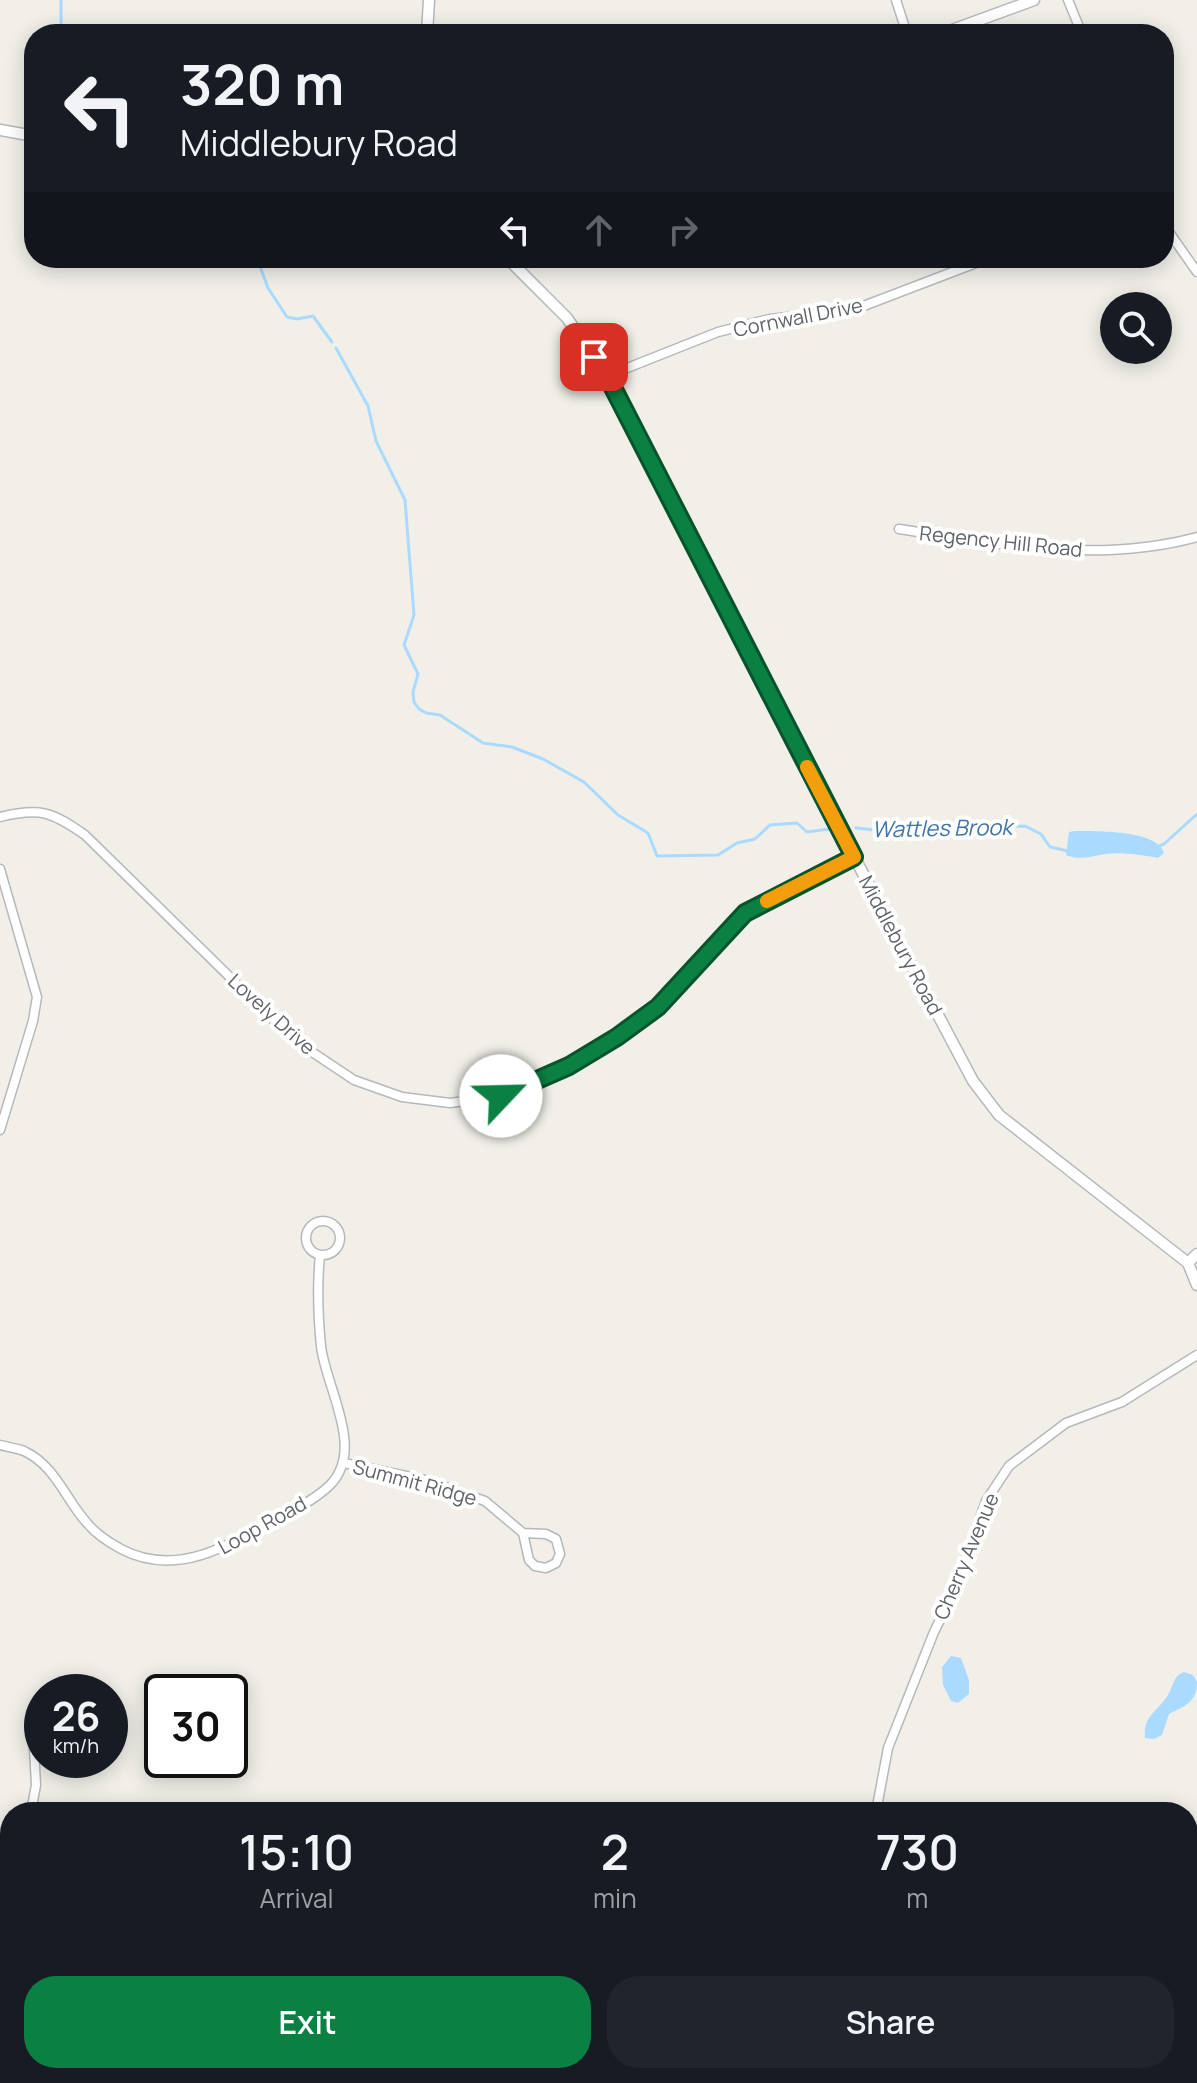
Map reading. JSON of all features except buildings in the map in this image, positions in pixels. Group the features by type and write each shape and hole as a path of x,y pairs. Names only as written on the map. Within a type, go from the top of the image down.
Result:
{"street":[{"path":"428,24 429,0"},
{"path":"896,0 904,24"},
{"path":"968,24 1034,0"},
{"path":"1068,0 1078,24"},
{"path":"0,130 24,134"},
{"path":"1174,239 1197,272"},
{"name":"Middlebury Road","path":"517,268 567,318 607,376 854,857 973,1081 999,1115 1188,1263 1197,1285"},
{"name":"Cornwall Drive","path":"607,376 718,332 770,319 853,310 963,268"},
{"name":"Regency Hill Road","path":"899,529 1018,547 1079,552 1127,549 1197,537"},
{"name":"Lovely Drive","path":"0,817 32,811 59,816 85,835 294,1040 354,1080 402,1097 450,1103 501,1096 569,1066 617,1037 658,1007 745,913 854,857"},
{"path":"0,869 37,997 33,1021 0,1130"},
{"path":"325,1222 334,1226 339,1241 335,1250 320,1255 310,1249 307,1233 314,1224 325,1222"},
{"path":"1188,1263 1197,1254"},
{"path":"320,1255 318,1298 321,1350 342,1425 344,1463"},
{"name":"Cherry Avenue","path":"878,1802 888,1748 934,1632 953,1594 986,1501 1009,1466 1066,1423 1122,1402 1197,1355"},
{"name":"Loop Road","path":"0,1445 23,1451 39,1461 55,1476 86,1523 105,1541 128,1553 156,1560 184,1560 215,1552 298,1506 330,1484 344,1463"},
{"name":"Summit Ridge","path":"344,1463 425,1480 485,1501 523,1533 529,1560 535,1566 546,1568 556,1563 560,1554 556,1539 546,1534 523,1533"},
{"path":"33,1802 36,1778"}],"water":[{"path":"1069,832 1139,836 1159,845 1164,853 1158,858 1118,853 1071,857 1066,855"},
{"path":"951,1656 961,1658 969,1680 969,1694 958,1703 951,1701 943,1685 942,1667"},
{"path":"1184,1672 1193,1675 1197,1682 1195,1694 1185,1706 1169,1714 1162,1735 1154,1739 1145,1738 1148,1720 1169,1694 1177,1677"}],"waterway":[{"name":"Wattles Brook","path":"61,0 61,24"},
{"name":"Wattles Brook","path":"261,268 268,288 287,317 313,316 332,342"},
{"name":"Wattles Brook","path":"336,348 368,406 376,441 405,500 414,615 404,645 418,674 413,692 419,709 440,715 483,743 512,747 543,759 584,782 618,815 648,833 657,856 718,855 737,843 755,839 770,825 797,823 807,832 829,829"},
{"name":"Wattles Brook","path":"1157,847 1197,814"},
{"name":"Wattles Brook","path":"856,828 893,832 1025,826 1041,834 1050,847 1068,851"}],"slow traffic":[{"path":"767,901 854,857 807,767"}],"route":[{"path":"501,1096 569,1066 617,1037 658,1007 745,913 854,857 607,376 594,357"}]}
